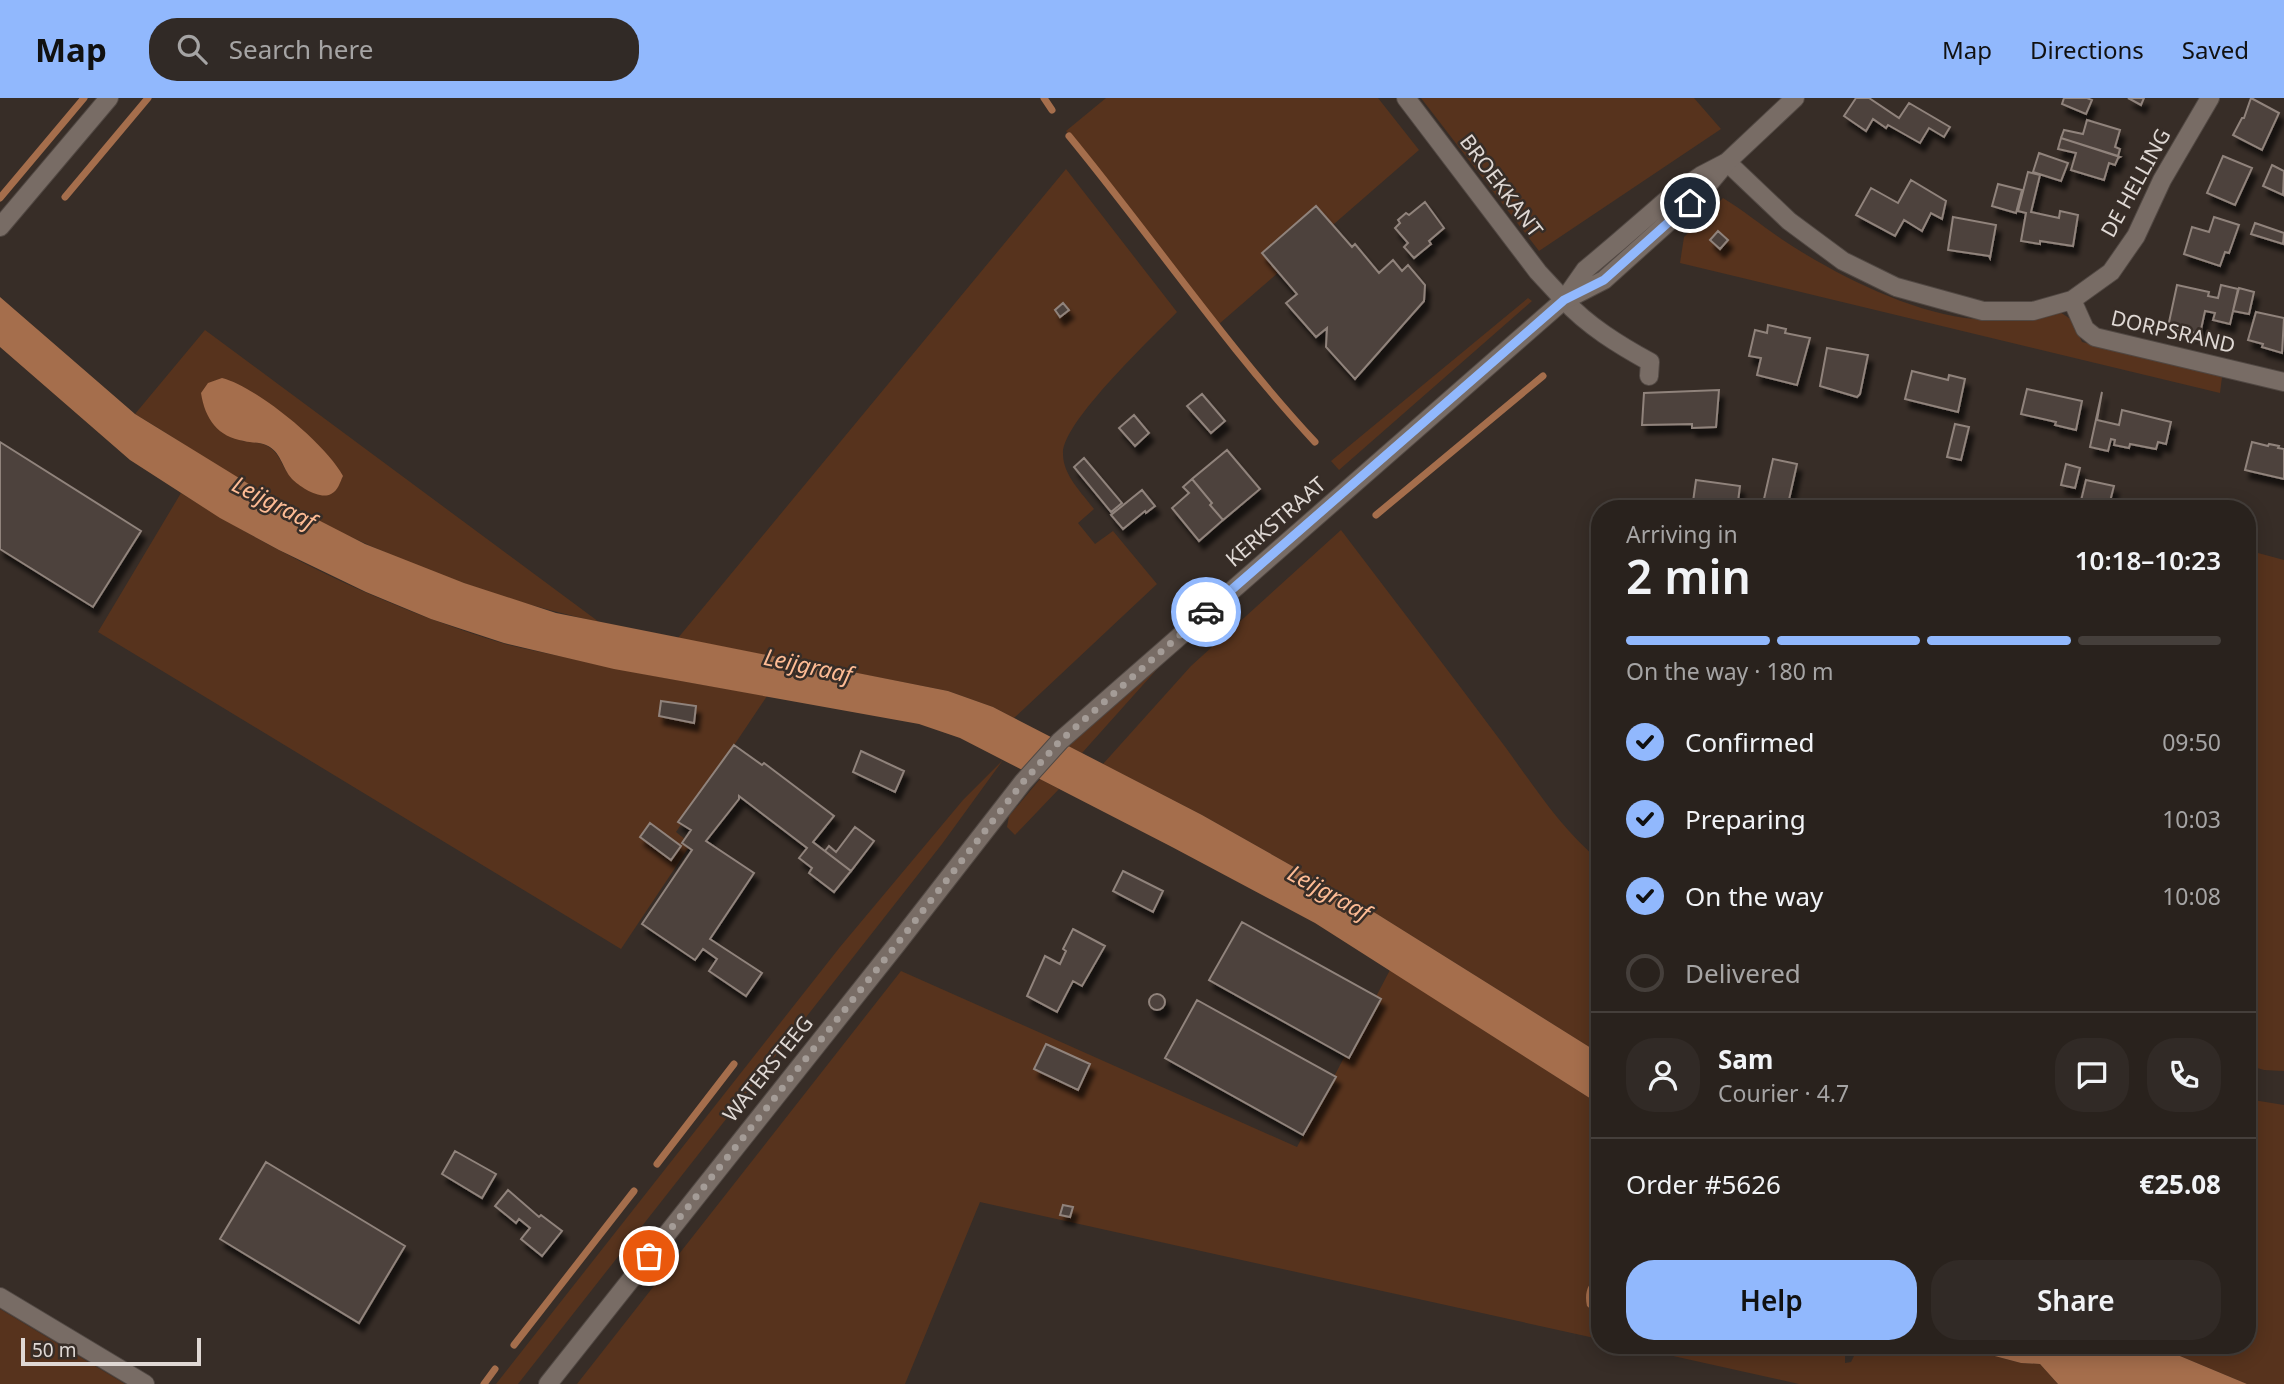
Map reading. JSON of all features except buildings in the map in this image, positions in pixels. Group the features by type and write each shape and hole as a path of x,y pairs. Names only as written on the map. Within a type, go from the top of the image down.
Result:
{"street":[{"path":"0,227 109,98"},
{"name":"BROEKKANT","path":"1406,98 1538,272 1564,300"},
{"name":"KERKSTRAAT","path":"1023,782 1060,741 1564,300 1585,270 1670,197 1727,162 1796,98"},
{"name":"DE HELLING","path":"1727,162 1789,221 1843,261 1896,286 1983,311 2033,310 2072,300 2111,272 2137,236 2162,180 2210,98"},
{"path":"1564,300 1579,317 1650,362 1649,376"},
{"name":"DORPSRAND","path":"2072,300 2085,329 2095,337 2284,382"},
{"name":"WATERSTEEG","path":"548,1384 1023,782"},
{"path":"0,1297 145,1384"}],"shaded area":[{"path":"1106,98 1378,98 1419,150 1219,324 1066,131"},
{"path":"1421,98 1694,98 1721,129 1539,251"},
{"path":"1066,169 1177,312 1092,402 1066,440 1063,454 1066,469 1094,509 1078,523 1095,544 1113,531 1157,584 1014,718 993,707 948,691 678,638"},
{"path":"1723,198 1824,265 1873,290 1925,309 1975,319 1996,320 2060,312 2072,320 2082,342 2222,377 2220,393 1680,263 1684,237"},
{"path":"1528,298 1532,301 1339,470 1331,461"},
{"path":"205,330 599,622 465,584 378,549 253,487 135,414","holes":["201,393 331,494 311,491 299,484 269,447 242,441"]},
{"path":"181,493 257,538 336,579 460,629 510,645 589,663 767,696 676,832 691,844 621,949 98,632"},
{"path":"1341,530 1545,801 1570,833 1591,853 1591,1048 1377,914 1202,815 1103,764 1191,666"},
{"path":"2256,552 2284,560 2284,1071 2256,1068"},
{"path":"1167,658 1082,753 1068,746"},
{"path":"1003,760 942,844 518,1384 496,1384 840,947 963,800"},
{"path":"1040,779 1059,789 1015,835 1007,827 1009,816"},
{"path":"1390,970 1591,1099 1591,1285 1587,1306 1591,1310 1591,1337 980,1202 905,1384 577,1384 901,971 1297,1147"},
{"path":"2256,1100 2284,1105 2284,1384 2247,1384 2175,1354 2256,1354"},
{"path":"0,1309 125,1384 0,1384"},
{"path":"1664,1354 1845,1354 1845,1363 1851,1362 1855,1354 1987,1354 2021,1363 2040,1364 2058,1384 1799,1384"}],"water":[{"name":"Leijgraaf","path":"0,297 135,414 252,486 365,544 464,583 556,613 948,691 993,707 1202,815 1377,914 1591,1048 1591,1099 1315,923 960,738 919,724 614,669 504,643 431,619 366,592 220,518 130,460 0,347"},
{"path":"222,378 237,383 271,405 322,448 343,476 335,491 321,495 305,489 292,479 271,448 261,443 235,439 214,425 206,411 201,393 208,383"},
{"path":"1590,1284 1591,1310 1587,1306 1586,1296"},
{"path":"1987,1354 2175,1354 2247,1384 2058,1384 2040,1364 2021,1363"}],"waterway":[{"path":"0,198 84,98"},
{"path":"65,197 148,98"},
{"path":"1044,98 1052,110"},
{"path":"1069,136 1220,330 1315,442"},
{"path":"1376,515 1543,376"},
{"path":"657,1164 734,1064"},
{"path":"514,1345 634,1191"},
{"path":"484,1384 495,1369"}],"way so far":[{"path":"649,1256 1023,782 1060,741 1206,612"}],"route":[{"path":"1206,612 1564,300 1604,280 1690,203"}]}
